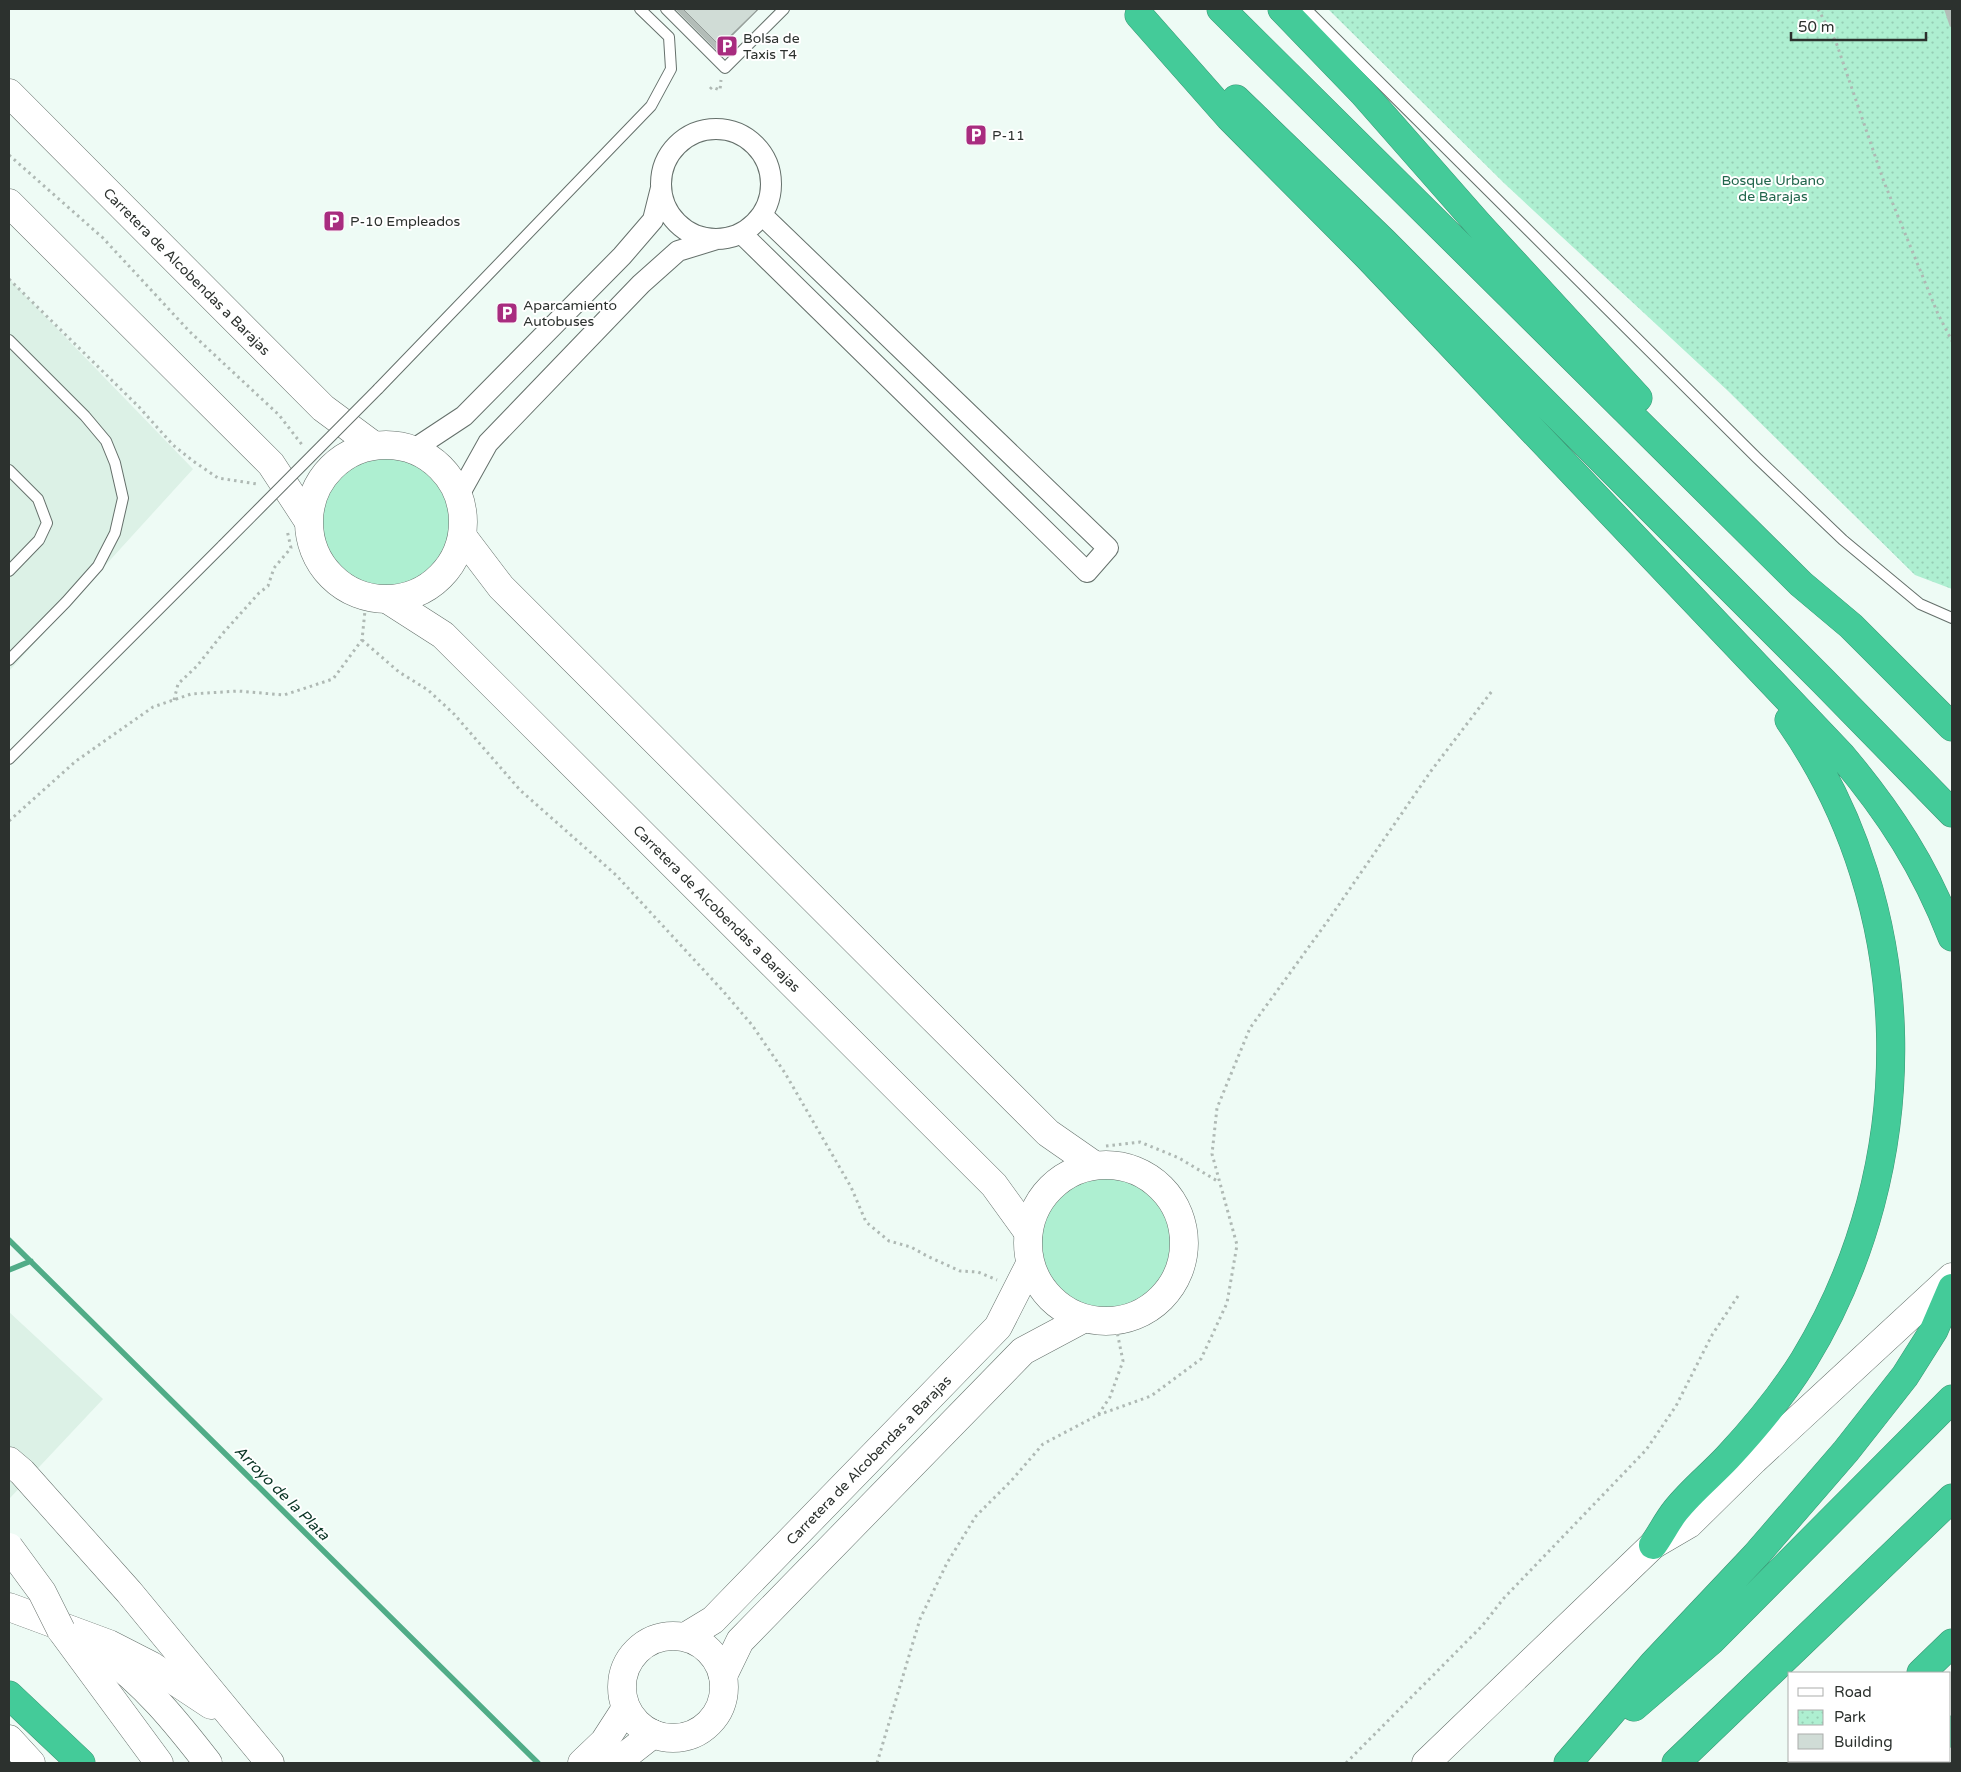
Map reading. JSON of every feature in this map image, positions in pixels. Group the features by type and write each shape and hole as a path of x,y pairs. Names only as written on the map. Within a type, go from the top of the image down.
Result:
{"highway":[{"path":"1221,9 1801,584 1850,626 1952,727"},
{"path":"1282,9 1363,93 1479,225 1656,418 1812,575 1850,626"},
{"path":"1136,12 1229,117 1367,256 1718,628 1806,717 1874,794 1904,838 1940,906 1952,936"},
{"path":"1136,12 1248,109 1347,206 1823,681 1952,813"},
{"path":"1653,1545 1676,1510 1729,1456 1759,1420 1802,1362 1824,1323 1858,1248 1873,1195 1887,1123 1891,1074 1891,1024 1887,973 1871,898 1854,844 1809,748 1772,695 1718,628"},
{"path":"1569,1763 1653,1664 1762,1548 1846,1450 1905,1376 1934,1330 1952,1288"},
{"path":"1569,1763 1711,1641 1952,1399"},
{"path":"1676,1763 1952,1498"},
{"path":"1922,1672 1952,1644"},
{"path":"9,1695 81,1763"}],"street":[{"name":"Carretera de Alcobendas a Barajas","path":"9,93 323,408 373,445"},
{"path":"414,449 464,416 622,256 653,220 661,188 663,170 669,155 679,143 693,134 708,129 725,129 738,133 750,140 760,150 768,165 772,182 770,199 762,215 750,228 735,236 717,239 678,251 641,284 488,444 459,495"},
{"path":"661,188 665,205 674,219 686,230 701,237 717,239"},
{"path":"9,203 271,464 296,520 318,561 348,591 378,598 423,591 450,568 463,537 459,495 442,467 414,449 380,444 373,445 319,468 316,485 296,520"},
{"path":"741,233 1087,572 1108,548 762,215"},
{"path":"463,537 501,587 1048,1134 1094,1165"},
{"name":"Carretera de Alcobendas a Barajas","path":"378,598 442,635 450,642 994,1185 1028,1232"},
{"path":"1094,1165 1118,1165 1140,1172 1160,1186 1175,1204 1183,1226 1185,1249 1182,1264 1180,1272 1168,1292 1151,1308 1116,1322 1100,1322 1083,1318 1060,1307 1025,1275 1028,1232 1039,1202 1050,1188 1063,1177 1094,1165"},
{"name":"Carretera de Alcobendas a Barajas","path":"685,1637 713,1620 998,1326 1025,1275"},
{"path":"1426,1763 1653,1545 1689,1524 1754,1460 1952,1276"},
{"path":"723,1676 709,1651 685,1637 656,1638 638,1650 625,1668 622,1688 626,1708 637,1724 653,1734 674,1739 695,1734 713,1719 723,1699 723,1676 740,1641 1023,1351 1083,1318"},
{"path":"9,1461 22,1472 129,1592 270,1763"},
{"path":"9,1547 42,1592 62,1629 159,1763"},
{"path":"9,1572 62,1629 107,1657 142,1686 179,1726 208,1763"},
{"path":"9,1607 62,1629 109,1644 152,1666 238,1724"},
{"path":"582,1763 604,1742 626,1708"},
{"path":"616,1763 653,1734"},
{"path":"9,1739 31,1763"}],"lane":[{"path":"9,759 378,389 651,106 670,69 669,37 640,9"},
{"path":"666,9 725,68 784,9"},
{"path":"1306,9 1750,451 1843,540 1920,604 1952,618"},
{"path":"9,340 85,416 106,441 115,463 123,498 115,533 98,566 66,602 9,660"},
{"path":"9,470 38,499 47,523 39,540 9,570"}],"path":[{"path":"1818,9 1836,42 1884,182 1938,314 1952,341"},
{"path":"710,89 712,87 720,90 720,80 726,76"},
{"path":"9,155 102,238 190,332 279,416 308,453"},
{"path":"9,279 132,401 173,445 218,478 255,485 263,483"},
{"path":"174,700 178,684 197,666 249,603 268,586 274,568 290,548 296,520"},
{"path":"9,821 76,761 153,707 191,694 238,691 284,695 333,679 362,640 378,598"},
{"path":"362,640 399,672 428,690 454,714 520,790 616,875 729,998 752,1025 786,1073 851,1187 866,1222 889,1241 911,1247 960,1271 978,1272 993,1279 1010,1281 1025,1275"},
{"path":"877,1763 920,1619 947,1563 976,1516 1011,1482 1044,1444 1098,1415 1151,1396 1201,1359 1227,1303 1237,1245 1212,1154 1217,1108 1250,1028 1327,922 1431,771 1492,691"},
{"path":"1346,1763 1482,1626 1504,1598 1646,1450 1676,1406 1712,1335 1740,1293"},
{"path":"1098,1415 1110,1397 1124,1360 1116,1322"}],"shaded area":[{"path":"9,279 193,469 9,671"},
{"path":"9,1312 103,1399 9,1499"}],"green space":[{"name":"Bosque Urbano de Barajas","path":"1328,9 1952,9 1952,589 1915,575 1727,390 1505,184"},
{"path":"384,456 409,461 420,467 430,476 439,486 445,497 450,522 445,547 439,558 430,568 420,577 409,583 384,588 359,583 348,577 338,568 329,558 323,547 318,522 323,497 329,486 338,476 348,467 359,461"},
{"path":"1106,1177 1119,1178 1131,1182 1153,1196 1167,1218 1171,1230 1171,1256 1167,1268 1153,1290 1131,1304 1119,1308 1106,1309 1093,1308 1081,1304 1059,1290 1045,1268 1041,1256 1040,1243 1041,1230 1045,1218 1059,1196 1081,1182 1093,1178"}],"building":[{"path":"683,9 758,9 720,46"}],"waterway":[{"name":"Arroyo de la Plata","path":"9,1240 538,1763"},
{"path":"9,1270 31,1261"}],"place":[{"name":"Bolsa de Taxis T4","path":"727,46"},
{"name":"P-11","path":"976,135"},
{"name":"P-10 Empleados","path":"334,221"},
{"name":"Aparcamiento Autobuses","path":"507,313"}]}
